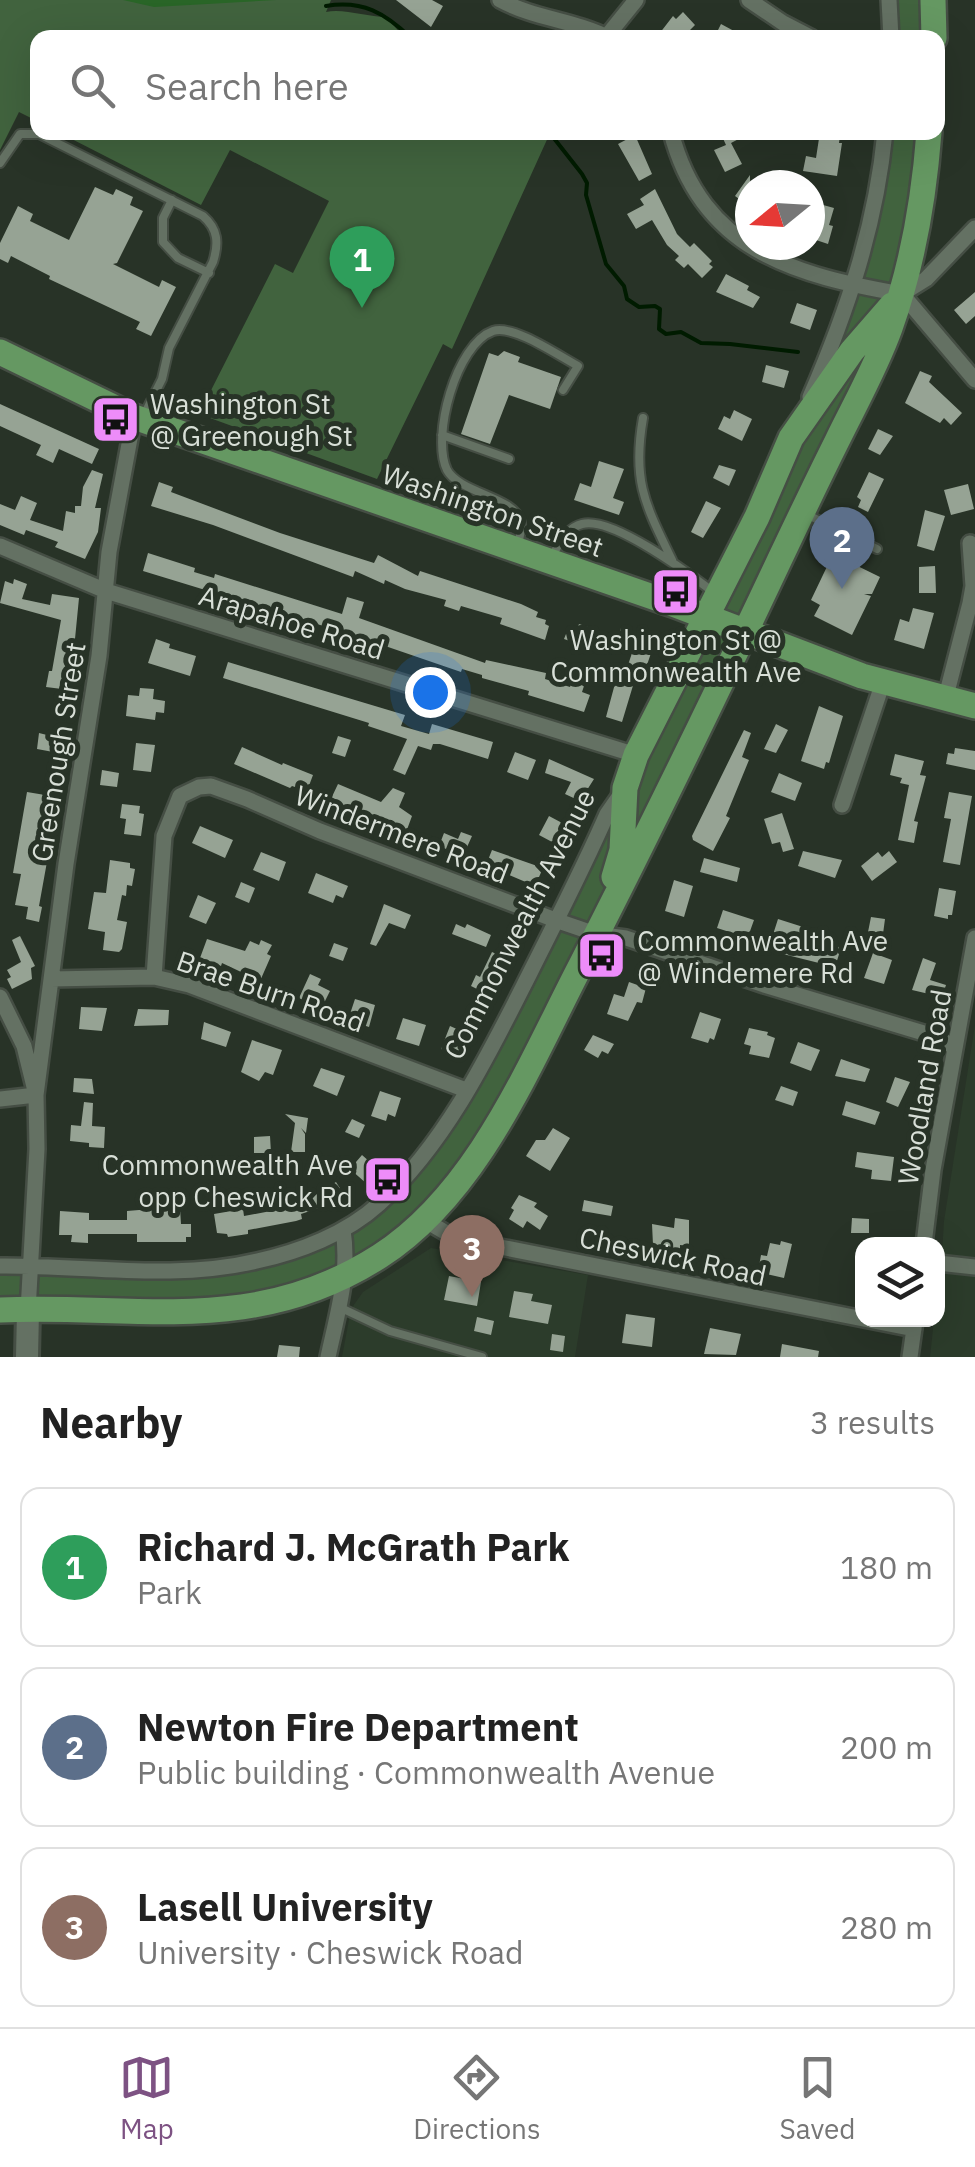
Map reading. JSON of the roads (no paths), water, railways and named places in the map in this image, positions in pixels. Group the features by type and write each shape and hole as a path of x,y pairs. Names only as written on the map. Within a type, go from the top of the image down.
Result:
{"main road":[{"path":"933,0 934,30"},
{"name":"Commonwealth Avenue","path":"0,1310 239,1309 297,1296 345,1276 380,1256 426,1221 478,1155 519,1084 878,359 902,294 928,140"},
{"name":"Commonwealth Avenue","path":"596,934 622,850 625,788 636,755 757,517 791,438 852,350 902,294"},
{"name":"Washington Street","path":"0,352 138,419 549,561 711,607 745,632 883,682 975,706"},
{"path":"26,1357 28,1311"}],"street":[{"path":"500,0 538,17 584,30"},
{"path":"613,30 636,0"},
{"path":"749,0 797,30"},
{"path":"890,0 890,30"},
{"path":"675,140 690,182 723,228 790,268 902,294 975,380"},
{"name":"Commonwealth Avenue","path":"791,438 854,285 876,201 884,140"},
{"path":"902,294 926,279 975,228"},
{"name":"Greenough Street","path":"36,1095 66,864 99,656 114,516 138,419"},
{"path":"944,700 973,586 970,543"},
{"name":"Arapahoe Road","path":"0,546 106,591 636,755"},
{"path":"842,805 883,682"},
{"name":"Windermere Road","path":"154,977 164,836 180,796 198,787 212,786 558,921 596,934 626,938 937,1038 954,1047"},
{"name":"Commonwealth Avenue","path":"0,1266 218,1268 287,1253 343,1230 378,1206 427,1152 504,1026 607,814 625,788"},
{"name":"Woodland Road","path":"925,1237 932,1170 954,1047 969,1008 975,938"},
{"name":"Brae Burn Road","path":"51,979 154,977 189,985 466,1090"},
{"path":"0,997 24,1046 36,1095 28,1311"},
{"path":"0,1099 36,1095"},
{"name":"Cheswick Road","path":"426,1221 451,1237 855,1313"},
{"path":"328,1357 345,1276 347,1251 343,1230"},
{"path":"945,1264 975,1267"},
{"path":"910,1357 914,1327"}],"lane":[{"path":"0,163 20,134 30,134"},
{"path":"52,140 203,216 214,229 217,250 169,348 162,379 138,419"},
{"path":"172,200 163,218 163,242 178,258 208,272"},
{"path":"517,550 521,521 516,512 449,474 442,435 445,409 463,362 480,339 493,331 510,331 578,366 563,390"},
{"path":"643,418 637,466 642,492 672,560 711,607"},
{"path":"442,435 510,459"},
{"path":"802,512 877,549"},
{"path":"549,561 567,532 582,524 599,523 672,560"},
{"path":"338,1308 442,1346 497,1357"}],"waterway":[{"path":"326,6 351,5 373,10 402,30"},
{"path":"555,140 587,183 586,195 606,264 624,286 627,299 639,307 660,309 659,329 666,334 681,332 701,343 798,352"}],"place":[{"name":"Richard J. McGrath Park","path":"362,308"},
{"name":"Washington St @ Greenough St","path":"115,419"},
{"name":"Newton Fire Department","path":"842,589"},
{"name":"Washington St @ Commonwealth Ave","path":"676,591"},
{"name":"Commonwealth Ave @ Windemere Rd","path":"602,956"},
{"name":"Commonwealth Ave opp Cheswick Rd","path":"388,1180"},
{"name":"Lasell University","path":"472,1297"}]}
